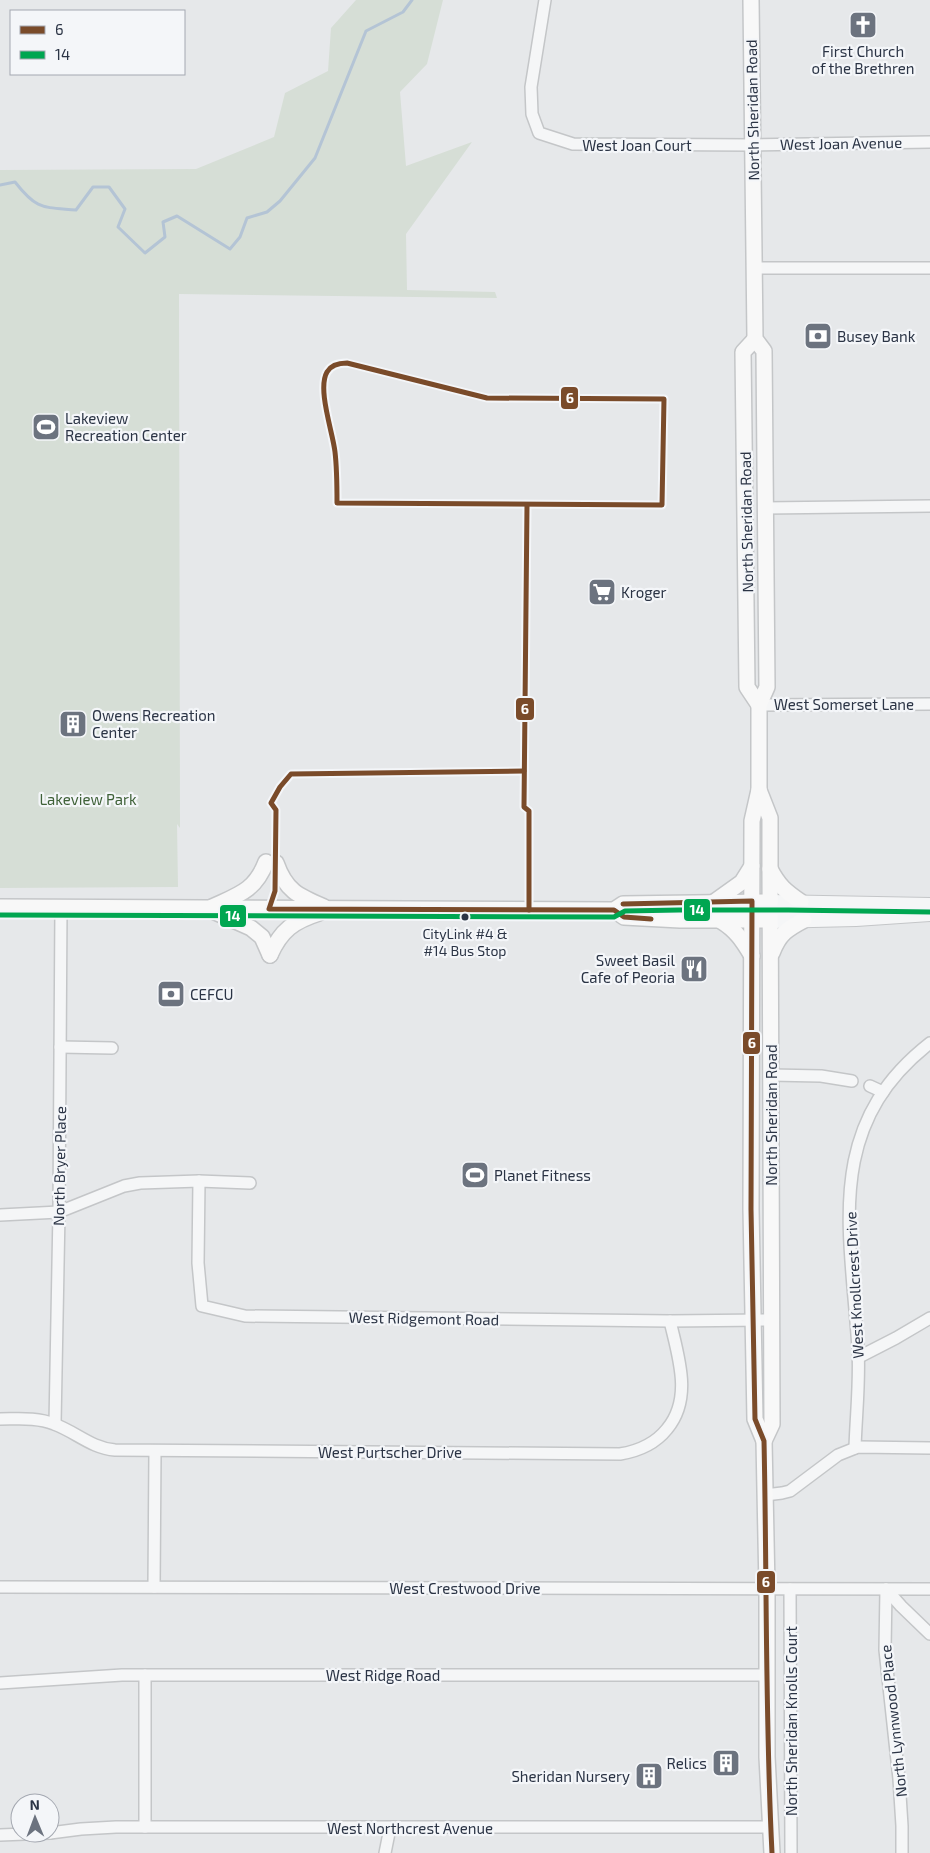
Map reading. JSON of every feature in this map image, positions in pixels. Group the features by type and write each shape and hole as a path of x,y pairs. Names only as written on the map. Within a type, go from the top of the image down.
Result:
{"main road":[{"name":"North Sheridan Road","path":"751,0 755,340 764,351 767,687 759,705 759,790 752,821 751,1210 753,1320 755,1419 764,1440 767,1588 766,1827 761,1853"},
{"name":"North Sheridan Road","path":"755,340 743,352 747,687 759,705"},
{"path":"764,464 757,488 752,499 746,505 752,512 756,536 765,553"},
{"name":"North Sheridan Road","path":"759,790 770,818 772,1424 764,1440"},
{"path":"207,909 237,896 254,884 271,863 288,888 307,900 330,910"},
{"path":"714,902 742,882 752,866"},
{"path":"770,868 778,883 786,892 801,902"},
{"path":"0,907 614,910 623,904 770,902"},
{"path":"207,909 251,928 262,937 270,955 277,940 289,927 306,917 330,910"},
{"path":"614,910 624,917 770,921"},
{"path":"770,956 777,940 790,928 804,920"},
{"path":"721,921 733,928 752,956"},
{"path":"752,1030 760,1045 762,1070 764,1073 771,1075"},
{"path":"751,1210 758,1205 763,1193 764,1163 772,1138"},
{"path":"751,1210 759,1213 762,1219 764,1250 772,1276"},
{"name":"North Sheridan Road","path":"766,1827 772,1853"}],"street":[{"name":"West Joan Court","path":"545,0 531,87 532,114 539,133 573,144 752,145"},
{"name":"West Joan Avenue","path":"752,145 930,142"},
{"path":"754,268 930,268"},
{"path":"765,508 930,506"},
{"name":"West Somerset Lane","path":"759,705 930,704"},
{"path":"770,902 930,905"},
{"name":"North Bryer Place","path":"54,1424 61,908"},
{"path":"770,921 930,914"},
{"name":"West Knollcrest Drive","path":"855,1448 859,1357 849,1226 850,1183 853,1163 868,1118 883,1092 902,1068 930,1043"},
{"path":"60,1047 112,1048"},
{"path":"771,1075 814,1076 852,1081"},
{"path":"870,1086 883,1092"},
{"path":"0,1215 58,1212 132,1184 199,1181 250,1182"},
{"name":"West Ridgemont Road","path":"199,1181 198,1263 202,1306 245,1316 670,1321 772,1320"},
{"path":"859,1357 930,1318"},
{"name":"West Purtscher Drive","path":"0,1419 39,1420 54,1424 101,1448 155,1451 611,1454 628,1452 642,1448 661,1436 678,1412 682,1378 670,1321"},
{"path":"765,1495 790,1491 838,1455 855,1448 867,1446 930,1448"},
{"path":"154,1587 155,1451"},
{"name":"West Crestwood Drive","path":"0,1587 930,1589"},
{"name":"North Sheridan Knolls Court","path":"790,1589 792,1853"},
{"path":"886,1589 930,1634"},
{"name":"North Lynnwood Place","path":"886,1589 885,1650 899,1779 902,1853"},
{"name":"West Ridge Road","path":"0,1683 122,1675 767,1675"},
{"path":"145,1675 145,1827"},
{"name":"West Northcrest Avenue","path":"60,1832 94,1828 145,1827 766,1827"},
{"path":"384,1853 390,1828"}],"green space":[{"name":"Lakeview Park","path":"356,0 443,0 427,64 400,92 406,166 472,142 406,234 407,290 495,292 497,298 179,294 180,828 177,824 178,887 0,888 0,170 196,169 274,137 285,93 328,71 331,28"}],"waterway":[{"path":"0,185 15,182 29,198 41,205 76,210 93,187 109,187 125,209 118,227 145,253 165,237 163,222 177,216 230,249 240,237 247,218 267,212 280,201 315,158 366,31 403,12 412,0"}],"transit line":[{"name":"6","path":"347,363 487,398 664,399 662,505 337,503 336,458 326,411 324,380 327,372 333,366 347,363"},
{"name":"6","path":"527,505 524,807 529,811 529,910"},
{"name":"6","path":"524,771 291,774 280,787 271,803 276,810 275,891 269,909 614,910 624,917 651,919"},
{"name":"6","path":"623,904 752,901 751,1209 755,1419 764,1441 767,1699 772,1853"},
{"name":"14","path":"0,915 614,917 625,911 679,910 930,912"}],"place":[{"name":"First Church of the Brethren","path":"863,25"},
{"name":"Busey Bank","path":"818,336"},
{"name":"Lakeview Recreation Center","path":"46,427"},
{"name":"Kroger","path":"602,592"},
{"name":"Owens Recreation Center","path":"73,724"},
{"name":"CityLink #4 & #14 Bus Stop","path":"465,917"},
{"name":"Sweet Basil Cafe of Peoria","path":"694,969"},
{"name":"CEFCU","path":"171,994"},
{"name":"Planet Fitness","path":"475,1175"},
{"name":"Relics","path":"726,1763"},
{"name":"Sheridan Nursery","path":"649,1776"}]}
